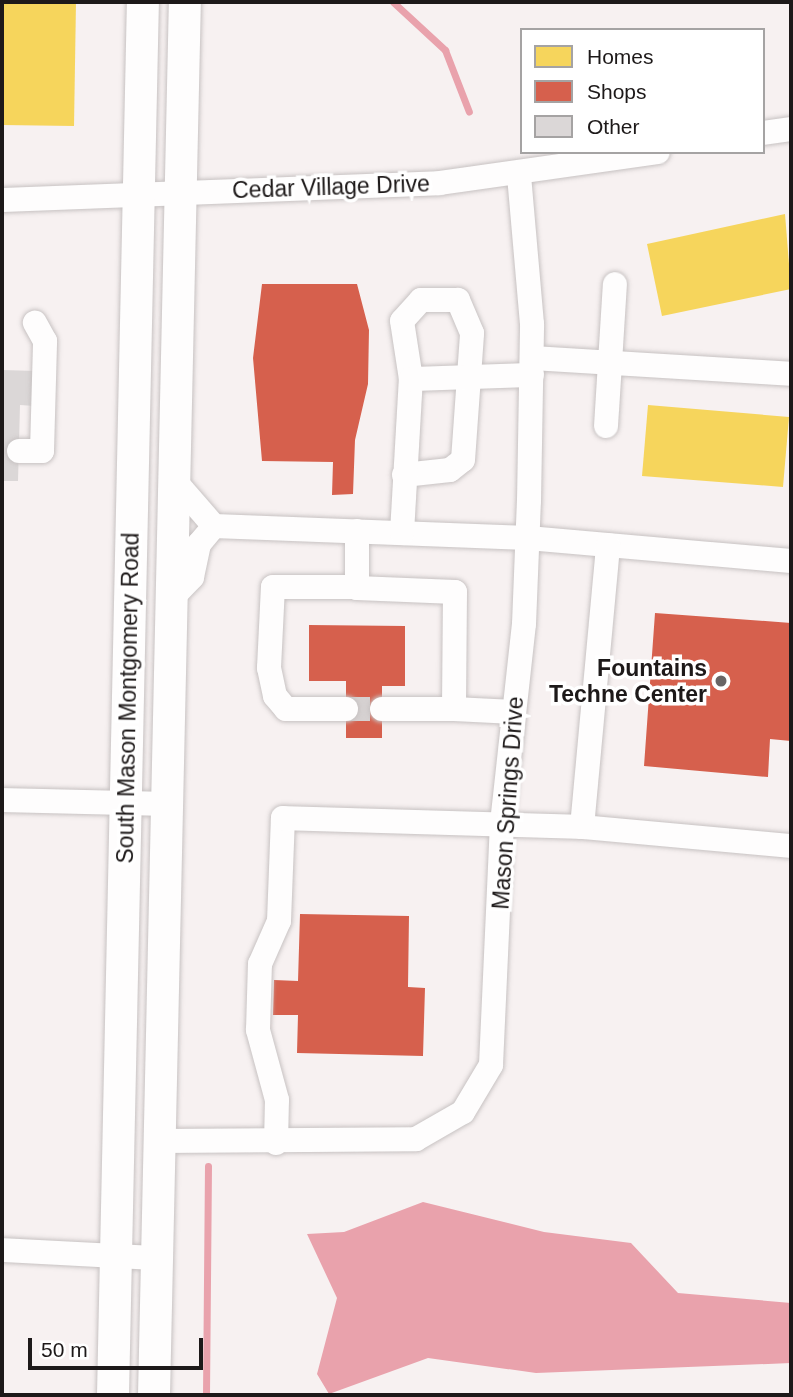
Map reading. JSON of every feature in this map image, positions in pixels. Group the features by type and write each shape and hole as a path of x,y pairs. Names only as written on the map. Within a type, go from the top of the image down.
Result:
{"main road":[{"name":"South Mason Montgomery Road","path":"113,1395 143,2"},
{"name":"South Mason Montgomery Road","path":"155,1395 185,2"}],"street":[{"path":"765,134 791,128"},
{"name":"Cedar Village Drive","path":"2,200 139,191 181,192 519,175 646,154"},
{"name":"Mason Springs Drive","path":"160,1141 276,1143 416,1139 449,1124 475,1098 491,1065 497,1029 502,823 528,538 532,366 519,175"},
{"path":"606,426 613,358 615,284"},
{"path":"402,533 404,475 411,379 402,321 421,300 458,300 472,333 473,377 463,460 450,470 404,475"},
{"path":"19,451 42,451 45,341 35,323"},
{"path":"411,379 473,377 532,366 613,358 791,374"},
{"path":"174,480 214,526 528,538 791,561"},
{"path":"172,598 192,577 199,544 214,526"},
{"path":"357,531 357,587"},
{"path":"582,827 608,545"},
{"path":"346,709 286,709 275,696 269,668 274,587 357,587 455,592 454,709"},
{"path":"382,709 514,712"},
{"path":"2,800 167,804"},
{"path":"276,1143 277,1100 257,1030 260,964 279,921 283,818 582,827 791,846"},
{"path":"2,1250 158,1258"}],"shaded area":[{"path":"423,1202 544,1232 631,1243 678,1293 791,1303 791,1363 536,1373 428,1358 329,1394 317,1374 337,1298 307,1234 344,1232"}],"building: Homes":[{"path":"4,2 76,2 74,126 2,125"},
{"path":"785,214 791,289 662,316 647,244"},
{"path":"648,405 789,417 783,487 642,476"}],"building: Shops":[{"path":"262,284 357,284 369,330 368,384 355,440 353,494 332,495 333,462 262,461 253,358"},
{"name":"Fountains Techne Center","path":"655,613 791,623 791,741 770,739 768,777 644,766"},
{"path":"309,625 405,626 405,686 382,686 382,738 346,738 346,681 309,681"},
{"path":"300,914 409,916 408,987 425,988 423,1056 297,1053 298,1015 273,1015 274,980 298,981"}],"building: Other":[{"path":"2,370 36,371 35,406 20,405 18,481 2,481"}],"waterway":[{"path":"393,2 445,50 469,112"},
{"path":"206,1395 208,1166"}],"tunnel":[{"path":"346,709 382,709"}],"place":[{"name":"Fountains Techne Center","path":"721,681"}]}
